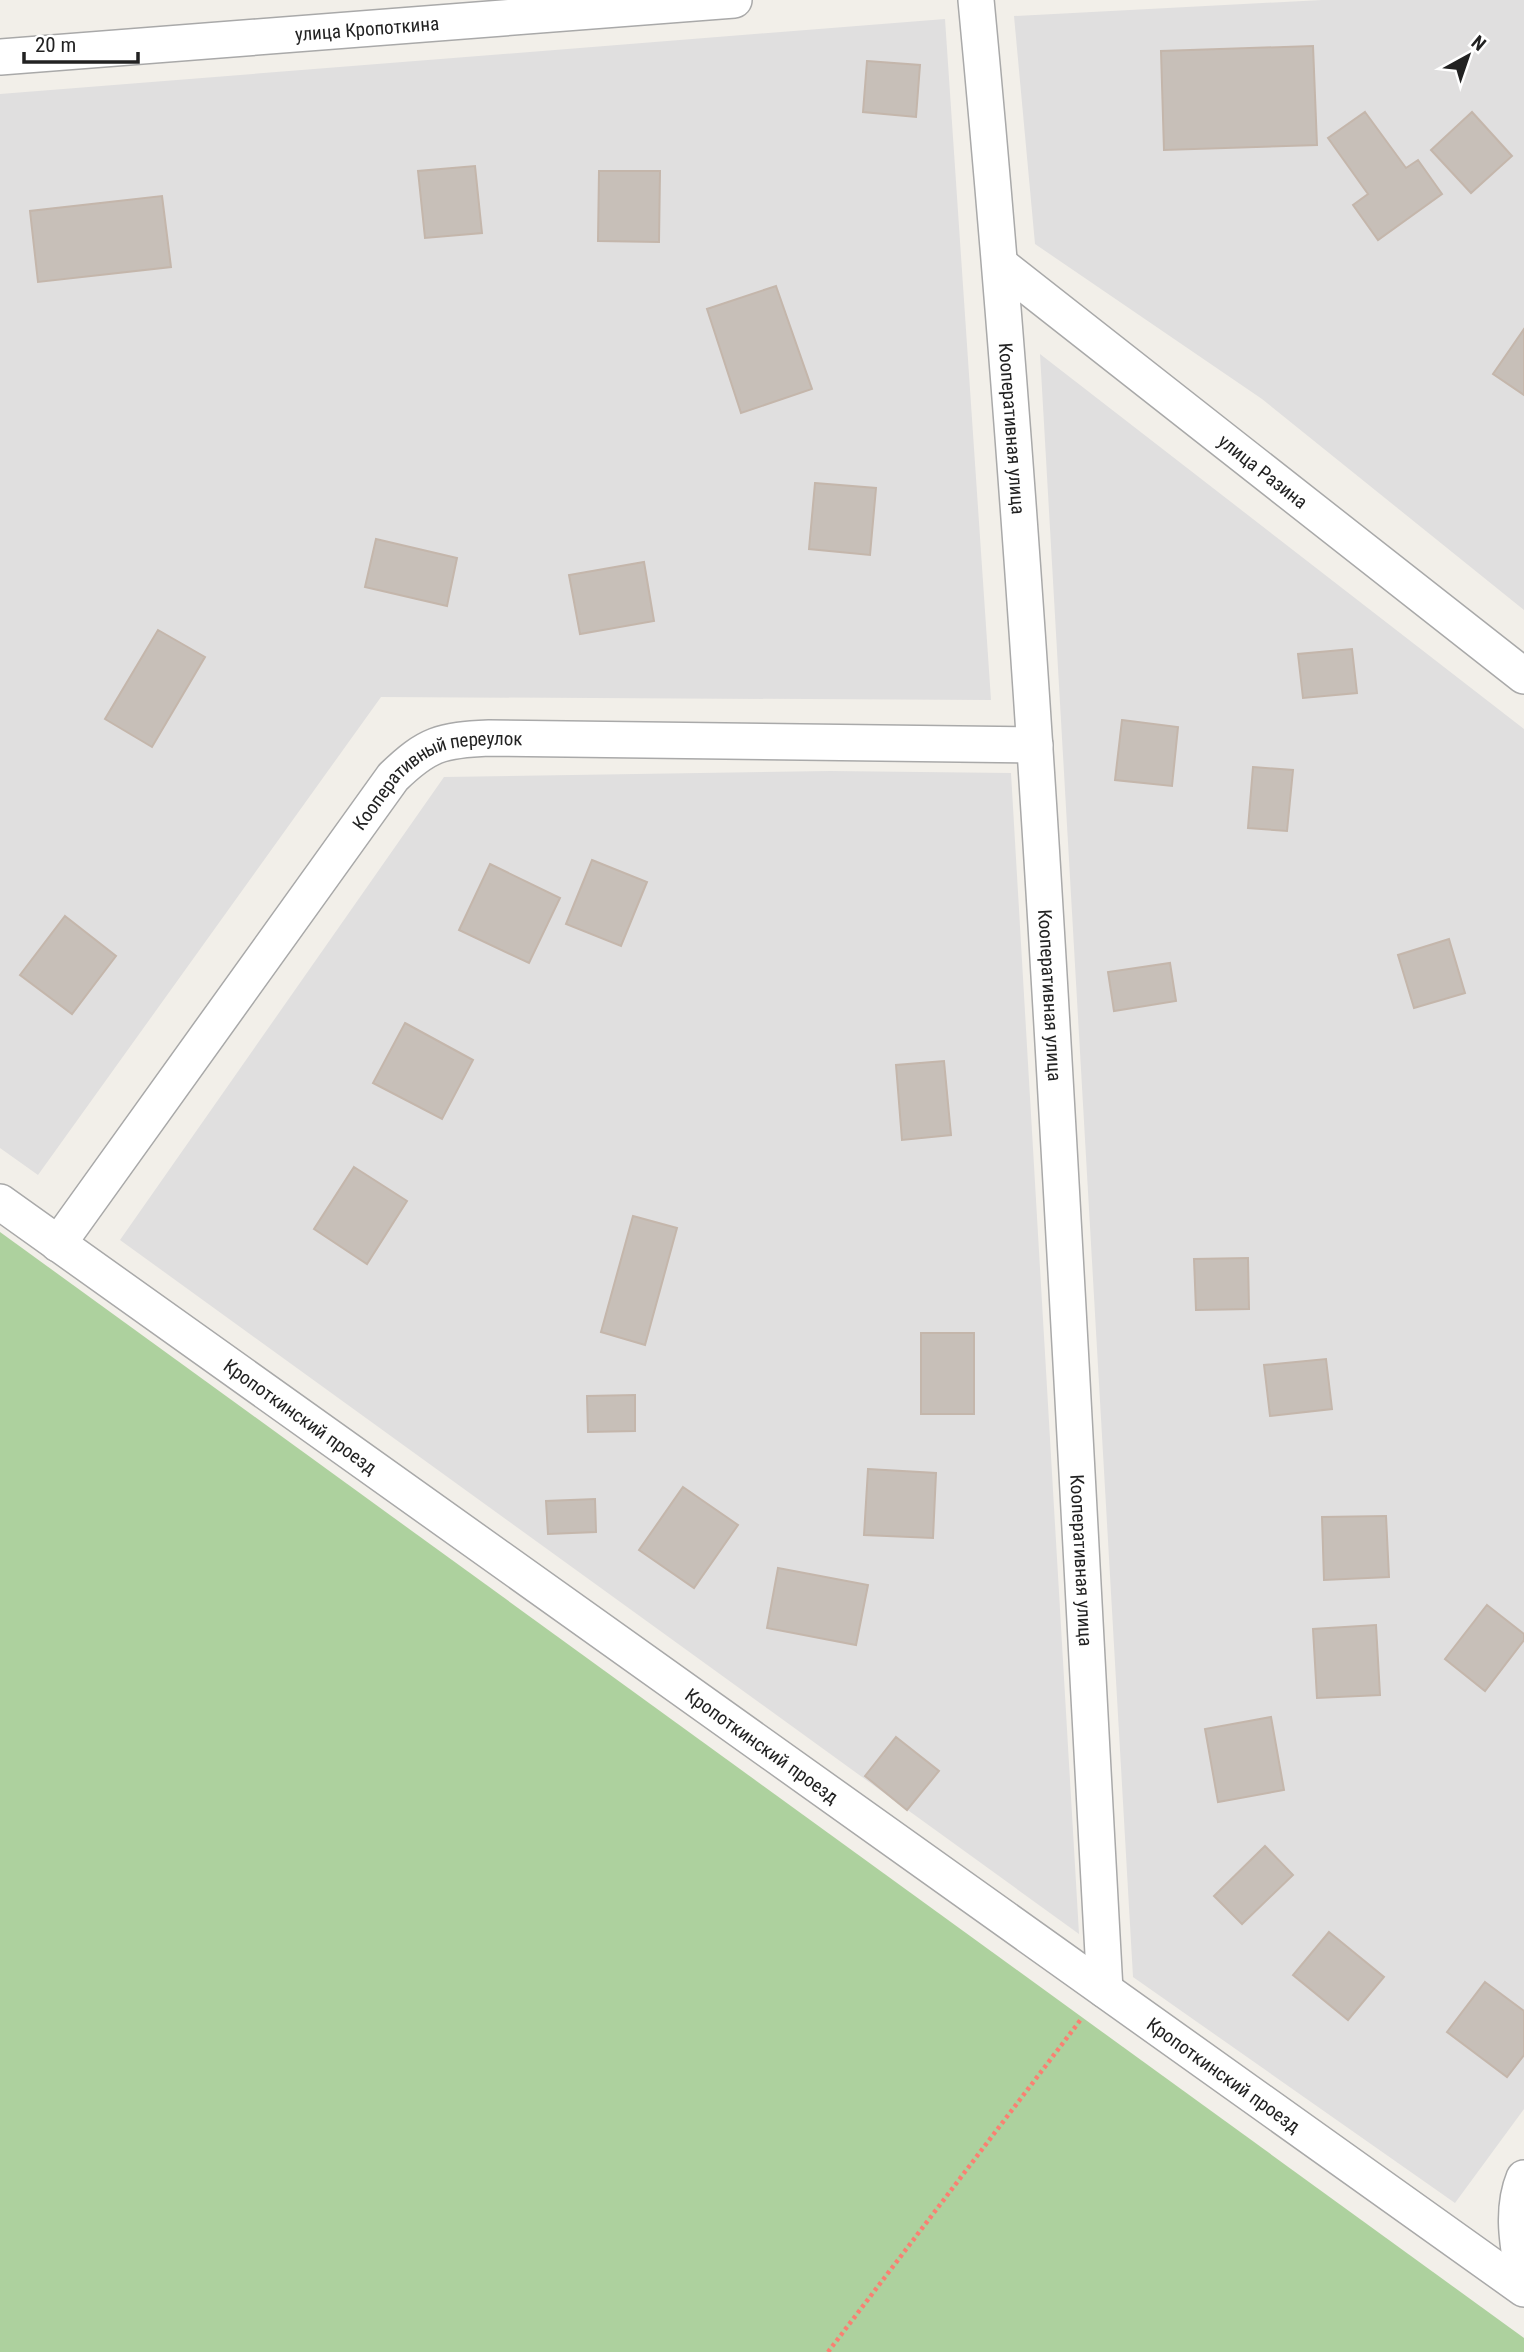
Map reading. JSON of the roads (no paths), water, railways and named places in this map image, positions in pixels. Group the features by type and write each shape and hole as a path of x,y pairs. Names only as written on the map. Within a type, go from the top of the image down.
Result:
{"street":[{"name":"улица Кропоткина","path":"0,57 734,0"},
{"name":"Кооперативная улица","path":"976,0 1002,266 1035,745 1105,1990"},
{"name":"улица Разина","path":"1002,266 1524,676"},
{"name":"Кооперативный переулок","path":"58,1244 393,778 417,754 449,740 489,738 1035,745"},
{"name":"Кропоткинский проезд","path":"0,1202 1524,2286"},
{"path":"1524,2178 1519,2191 1516,2229 1524,2286"}]}
